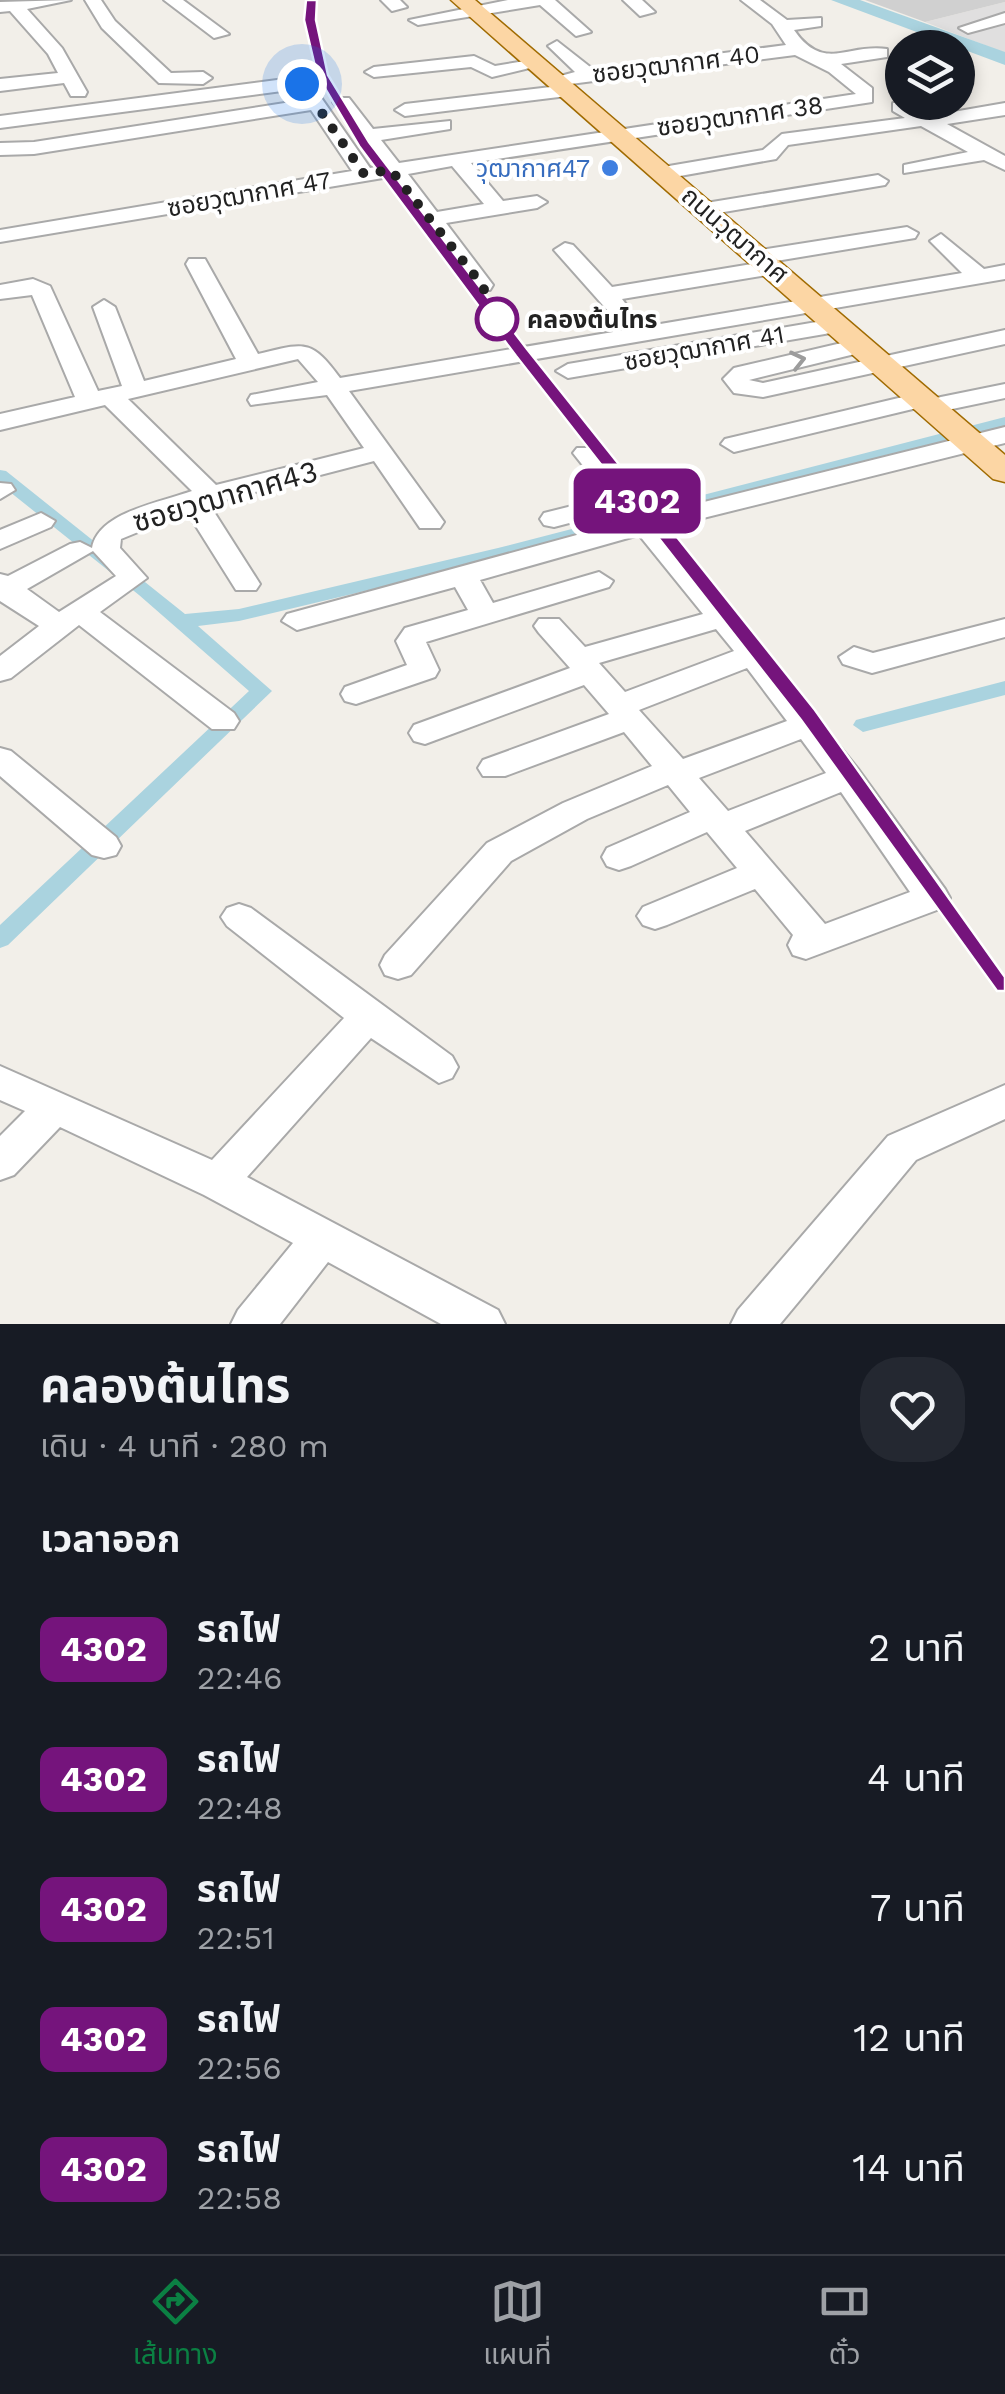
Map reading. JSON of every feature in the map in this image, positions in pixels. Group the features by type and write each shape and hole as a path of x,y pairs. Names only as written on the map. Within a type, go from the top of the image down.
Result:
{"main road":[{"name":"ถนนวุฒากาศ","path":"468,5 561,71 616,133 840,324 1005,472"}],"street":[{"path":"12,4 63,0"},
{"path":"93,0 108,24 166,79 241,74"},
{"path":"172,0 220,34"},
{"path":"407,13 542,0 582,32"},
{"path":"631,0 646,12"},
{"path":"748,0 782,26 798,48 824,61 882,52"},
{"path":"2,74 74,84 12,4"},
{"path":"968,28 1005,18"},
{"path":"782,26 815,22"},
{"path":"6,26 19,35 38,33"},
{"path":"669,41 692,63"},
{"path":"612,47 638,69"},
{"name":"ซอยวุฒากาศ 40","path":"561,71 638,69 798,48"},
{"path":"374,72 474,61 492,72 561,71"},
{"name":"ซอยวุฒากาศ 38","path":"616,133 865,98 865,92 824,61"},
{"path":"405,110 561,71"},
{"path":"0,122 299,74 364,174"},
{"path":"342,102 364,136 482,285"},
{"path":"0,149 315,104"},
{"path":"663,173 769,155 782,140 1005,108"},
{"path":"46,116 56,144"},
{"path":"364,136 500,116"},
{"path":"924,121 996,159"},
{"name":"ซอยวุฒากาศ 47","path":"0,236 616,133"},
{"path":"456,159 499,209"},
{"path":"911,169 996,159"},
{"path":"706,208 878,181"},
{"path":"430,219 537,202"},
{"path":"606,295 907,233"},
{"path":"941,241 980,277"},
{"path":"565,250 640,332"},
{"path":"197,264 250,362"},
{"path":"260,400 1005,272"},
{"path":"0,292 33,286 42,291 99,398 202,497 246,584"},
{"path":"104,307 135,388"},
{"name":"ซอยวุฒากาศ 41","path":"568,371 840,324"},
{"path":"872,353 1005,337"},
{"path":"0,422 300,351 311,355 430,522"},
{"path":"734,444 1005,390"},
{"path":"297,621 463,576 634,514 967,437 1005,434"},
{"name":"ซอยวุฒากาศ43","path":"0,671 129,581 106,550 108,536 134,520 202,497 379,452"},
{"path":"549,626 762,872 812,943 932,898 847,777 753,655 586,454"},
{"path":"554,518 634,514"},
{"path":"0,542 41,521"},
{"path":"2,588 80,550"},
{"path":"463,576 484,614"},
{"path":"356,694 424,670 411,640 415,635 599,581"},
{"path":"2,588 70,620 222,720"},
{"path":"425,734 585,666 722,618"},
{"path":"854,657 872,663 1005,628"},
{"path":"494,768 753,655"},
{"path":"398,964 499,852 575,811 806,725"},
{"path":"0,759 104,846"},
{"path":"618,858 847,777"},
{"path":"655,916 762,872"},
{"path":"239,916 439,1067"},
{"path":"218,1182 368,1016"},
{"path":"0,1082 218,1182 481,1324"},
{"path":"753,1324 902,1148 1005,1101"},
{"path":"0,1163 56,1105"},
{"path":"253,1324 324,1236"}],"shaded area":[{"path":"865,0 1005,0 1005,2 925,22"},
{"path":"1005,2 1005,53 975,41 975,30 946,30 925,22"}],"waterway":[{"path":"841,0 1005,59"},
{"name":"คลองต้นไทร","path":"182,621 239,615 500,553 1005,422"},
{"path":"0,475 146,591 262,691 0,939"},
{"path":"863,725 1005,688"}],"railway":[{"path":"311,0 320,63 333,93 367,149 426,226"},
{"path":"424,224 647,511"},
{"path":"645,509 808,715 922,871"},
{"path":"920,868 1005,984"}],"train":[{"name":"4302","path":"311,0 310,20 322,75 364,143 521,352 808,715 1005,984"}],"place":[{"name":"วุฒากาศ47","path":"610,168"},
{"name":"คลองต้นไทร","path":"497,319"}],"route":[{"path":"302,84 364,174 391,170 482,285 497,319"}]}
